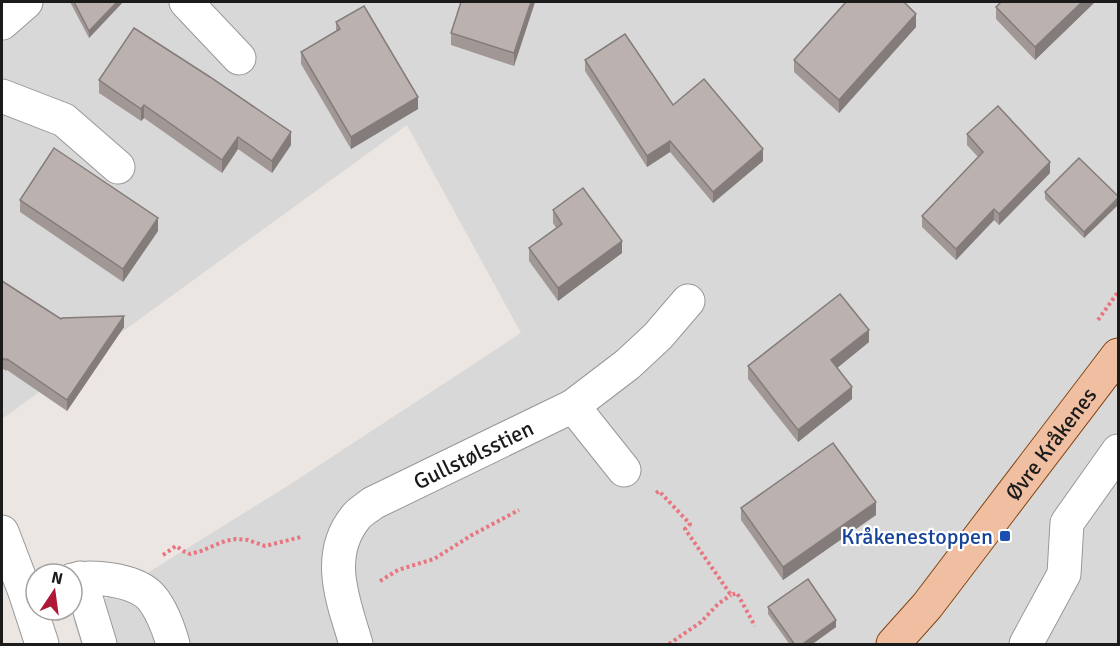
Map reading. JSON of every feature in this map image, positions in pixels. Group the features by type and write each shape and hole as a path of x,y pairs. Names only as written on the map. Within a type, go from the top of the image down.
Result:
{"main road":[{"name":"Øvre Kråkenes","path":"893,645 927,606 1119,355"}],"street":[{"path":"2,23 26,2"},
{"path":"186,2 239,58"},
{"path":"2,96 64,120 118,167"},
{"name":"Gullstølsstien","path":"356,645 340,591 338,561 343,539 355,518 373,503 573,406 628,364 658,336 688,302"},
{"path":"573,406 624,470"},
{"path":"1026,645 1064,574 1067,523 1119,451"},
{"path":"2,532 24,577"},
{"path":"84,579 127,582 148,594 159,610 171,635 173,645"},
{"path":"84,601 100,645"},
{"path":"37,622 42,645"}],"path":[{"path":"663,495 690,524 685,529 731,596"},
{"path":"344,604 390,574 434,559 472,535 519,510"},
{"path":"174,547 190,554 236,539 248,540 265,546 313,533 343,539"},
{"path":"669,645 701,622 718,604 737,593 755,626"}],"shaded area":[{"path":"2,2 1118,2 1118,644 81,644 74,622 84,622 84,612 286,487 521,333 407,125 2,419"}],"building":[{"path":"74,2 117,2 89,31"},
{"path":"461,2 531,2 514,53 451,33"},
{"path":"846,2 904,2 916,14 839,100 794,60"},
{"path":"1001,2 1082,2 1035,47 996,7"},
{"path":"364,6 418,97 351,137 301,52 340,29 336,22"},
{"path":"134,28 291,132 272,161 238,137 222,160 144,105 141,109 99,80"},
{"path":"625,34 673,105 704,79 763,149 713,192 670,141 647,156 585,60"},
{"path":"998,106 1050,162 999,214 994,209 956,249 922,216 983,152 967,134"},
{"path":"54,148 158,218 123,269 20,200"},
{"path":"1079,158 1119,197 1084,232 1045,192"},
{"path":"583,188 622,241 558,288 529,248 562,224 553,210"},
{"path":"2,281 61,319 124,316 67,400 7,359 2,358"},
{"path":"840,294 869,330 831,360 852,387 798,430 748,366"},
{"path":"833,443 876,502 783,567 741,508"},
{"path":"808,579 836,620 801,645 795,645 768,607"}],"place":[{"name":"Kråkenestoppen","path":"1005,536"}]}
